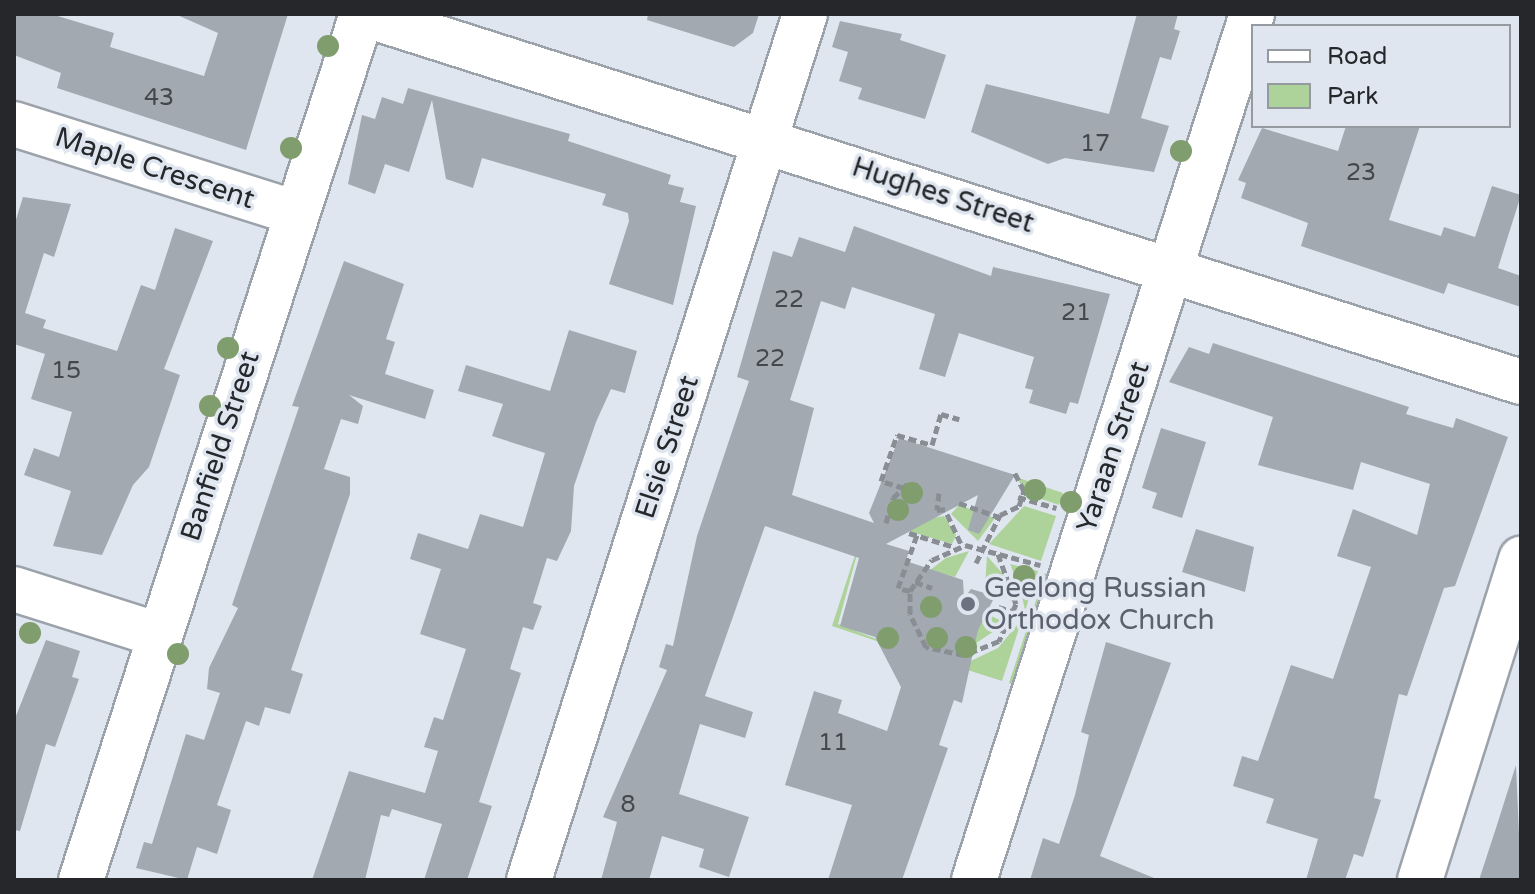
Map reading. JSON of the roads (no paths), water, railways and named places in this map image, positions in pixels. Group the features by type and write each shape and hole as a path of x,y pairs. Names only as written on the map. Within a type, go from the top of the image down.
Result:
{"street":[{"name":"Hughes Street","path":"362,14 765,139 1521,382"},
{"name":"Banfield Street","path":"81,880 362,14"},
{"name":"Elsie Street","path":"529,880 805,14"},
{"name":"Yaraan Street","path":"974,880 1252,14"},
{"name":"Maple Crescent","path":"14,124 296,213"},
{"path":"1420,880 1521,559"},
{"path":"14,589 159,635"}],"place":[{"name":"Geelong Russian Orthodox Church","path":"968,604"}]}
